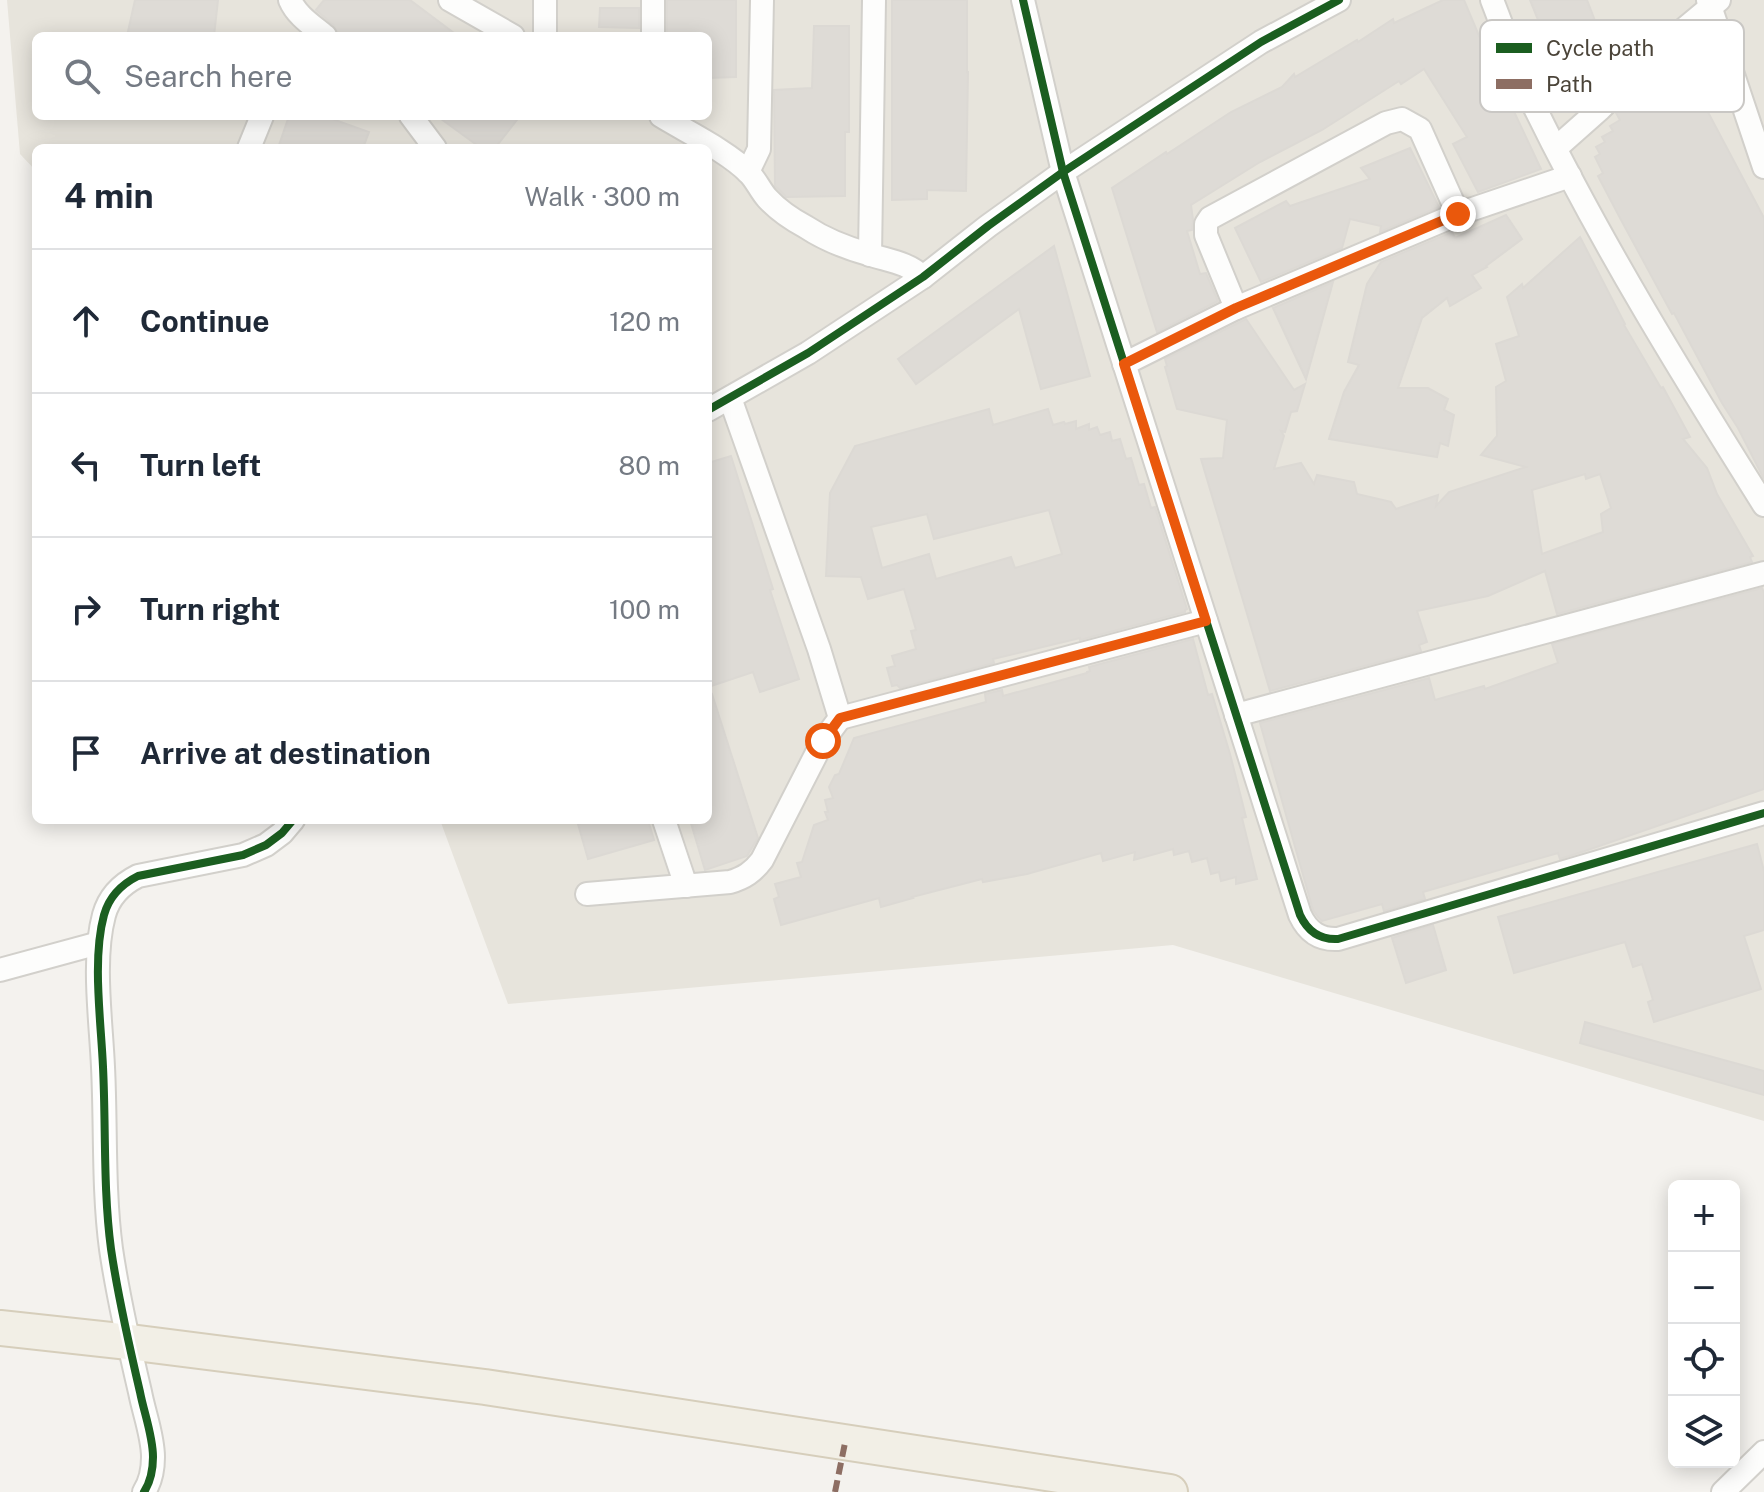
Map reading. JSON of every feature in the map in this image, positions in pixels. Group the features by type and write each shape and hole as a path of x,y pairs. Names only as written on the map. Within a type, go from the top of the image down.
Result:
{"main road":[{"path":"0,1328 485,1387 1170,1492"}],"street":[{"path":"450,0 506,32"},
{"path":"545,0 545,32"},
{"path":"653,0 653,32"},
{"path":"748,172 759,149 762,0"},
{"path":"870,255 874,0"},
{"path":"1023,0 1063,172 1304,924 1319,937 1338,939 1764,813"},
{"path":"712,408 808,353 923,277 1063,172 1261,42 1339,0"},
{"path":"1492,0 1500,20"},
{"path":"1692,20 1712,2"},
{"path":"297,18 319,32"},
{"path":"1744,104 1764,167"},
{"path":"1538,112 1669,354 1764,505"},
{"path":"1556,148 1597,112"},
{"path":"1236,308 1206,235 1206,224 1210,218 1386,123 1402,119 1420,129 1458,214"},
{"path":"251,144 260,120"},
{"path":"414,120 432,144"},
{"path":"668,120 708,144"},
{"path":"712,147 748,172 780,211 808,229 844,246 908,266 923,277"},
{"path":"1124,364 1236,308 1458,214 1570,176"},
{"path":"730,398 819,649 840,718"},
{"path":"1236,715 1764,573"},
{"path":"587,894 730,882 754,871 823,741 840,718 1206,621"},
{"path":"144,1492 153,1473 153,1454 111,1248 105,1167 98,967 104,912 113,895 138,876 243,855 266,845 290,824"},
{"path":"665,824 686,886"},
{"path":"0,970 99,943"},
{"path":"1723,1492 1764,1452"}],"shaded area":[{"path":"7,0 1764,0 1764,1121 1173,945 508,1004 441,824 712,824 712,144 32,144 32,167 20,154"}],"building":[{"path":"135,0 218,0 214,32 128,32"},
{"path":"324,0 410,0 453,32 337,32 316,10"},
{"path":"667,0 736,0 736,77 712,78 712,32 667,32"},
{"path":"892,0 967,0 966,191 927,190 927,199 892,200"},
{"path":"1443,0 1464,0 1480,38 1480,112 1514,112 1541,169 1478,192 1453,144 1467,137 1424,69 1191,205 1192,230 1187,231 1200,274 1206,273 1218,301 1157,332 1112,188 1231,112 1282,87 1294,74 1295,77 1393,19 1394,23"},
{"path":"1530,0 1587,0 1595,20 1538,20"},
{"path":"600,8 639,8 639,28 599,27"},
{"path":"814,26 849,26 849,132 845,132 845,196 786,197 775,186 774,90 812,88"},
{"path":"1708,112 1764,218 1764,479 1598,176 1603,173 1595,157 1600,154 1596,147 1605,142 1602,137 1613,131 1610,126 1620,120 1616,113"},
{"path":"288,120 335,120 369,132 364,144 279,144"},
{"path":"442,120 517,120 498,144 476,144"},
{"path":"1410,148 1439,207 1380,232 1381,226 1350,219 1342,248 1261,282 1235,228 1286,201 1290,206 1370,179 1361,168"},
{"path":"1506,215 1522,239 1472,275 1481,288 1450,306 1447,298 1422,318 1398,388 1428,388 1448,399 1444,410 1454,415 1448,446 1440,443 1437,457 1329,439 1344,392 1359,365 1348,362 1367,284 1381,262 1452,232 1455,238"},
{"path":"1580,237 1624,325 1690,437 1683,439 1707,468 1717,494 1753,556 1750,557 1752,562 1557,614 1545,571 1488,596 1417,611 1427,642 1419,645 1421,651 1270,691 1201,459 1223,458 1227,420 1177,409 1165,359 1246,319 1294,390 1305,384 1297,411 1291,412 1285,432 1281,431 1284,436 1274,469 1301,463 1314,484 1317,475 1354,482 1357,494 1391,502 1396,509 1438,495 1436,506 1449,492 1526,467 1481,455 1497,436 1496,387 1506,381 1496,344 1519,336 1507,297 1522,284 1523,288","holes":["1585,474 1586,479 1600,474 1611,508 1601,514 1603,532 1542,554 1532,490"]},
{"path":"1054,246 1090,376 1041,389 1019,309 916,384 898,359"},
{"path":"1333,282 1306,379 1273,308"},
{"path":"989,409 993,425 1048,409 1053,425 1076,421 1076,429 1089,424 1089,430 1097,427 1100,435 1110,432 1112,441 1120,439 1126,459 1131,458 1139,485 1144,484 1151,508 1155,507 1187,609 1080,640 993,659 994,663 900,688 892,686 887,668 895,666 892,656 916,649 911,631 916,630 904,589 868,599 861,577 826,576 830,493 855,446","holes":["1049,510 1062,554 1015,568 1011,557 936,579 929,554 882,568 871,527 927,514 934,539"]},
{"path":"731,456 799,679 760,692 753,672 712,686 712,462"},
{"path":"1762,588 1764,789 1560,859 1558,853 1423,892 1425,899 1384,911 1382,904 1322,921 1318,917 1313,910 1260,723 1429,678 1435,700 1484,686 1485,689 1558,663 1552,644"},
{"path":"1193,639 1208,695 1212,694 1230,754 1257,879 1236,884 1236,877 1221,881 1219,872 1211,874 1207,858 1192,862 1189,851 1174,855 1173,849 1134,860 1135,852 1103,861 1101,853 1027,874 983,882 982,879 881,907 879,898 781,925 774,899 779,897 775,884 801,877 797,863 802,862 814,825 828,820 825,800 833,798 829,787 835,775 839,774 854,738 986,702 985,694 1002,690 1003,696 1087,673 1089,667"},
{"path":"712,694 758,838 747,856 705,870 691,824 712,824"},
{"path":"578,824 649,824 654,840 588,859"},
{"path":"1757,844 1764,871 1764,930 1744,936 1761,989 1654,1022 1648,1002 1653,1000 1642,964 1633,967 1625,942 1514,973 1498,917"},
{"path":"1433,925 1446,970 1406,983 1392,938"},
{"path":"1585,1022 1764,1071 1764,1095 1580,1043"}],"marked path":[{"path":"835,1492 845,1443"}],"cycle path":[{"path":"1023,0 1063,172 1300,915 1307,926 1315,934 1338,939 1764,813"},
{"path":"712,408 808,353 923,277 1063,172 1261,42 1339,0"},
{"path":"144,1492 151,1475 153,1449 117,1285 107,1204 98,990 100,932 109,902 138,876 243,855 266,845 290,824"}],"route":[{"path":"823,741 840,718 1206,621 1124,364 1236,308 1458,214"}]}
